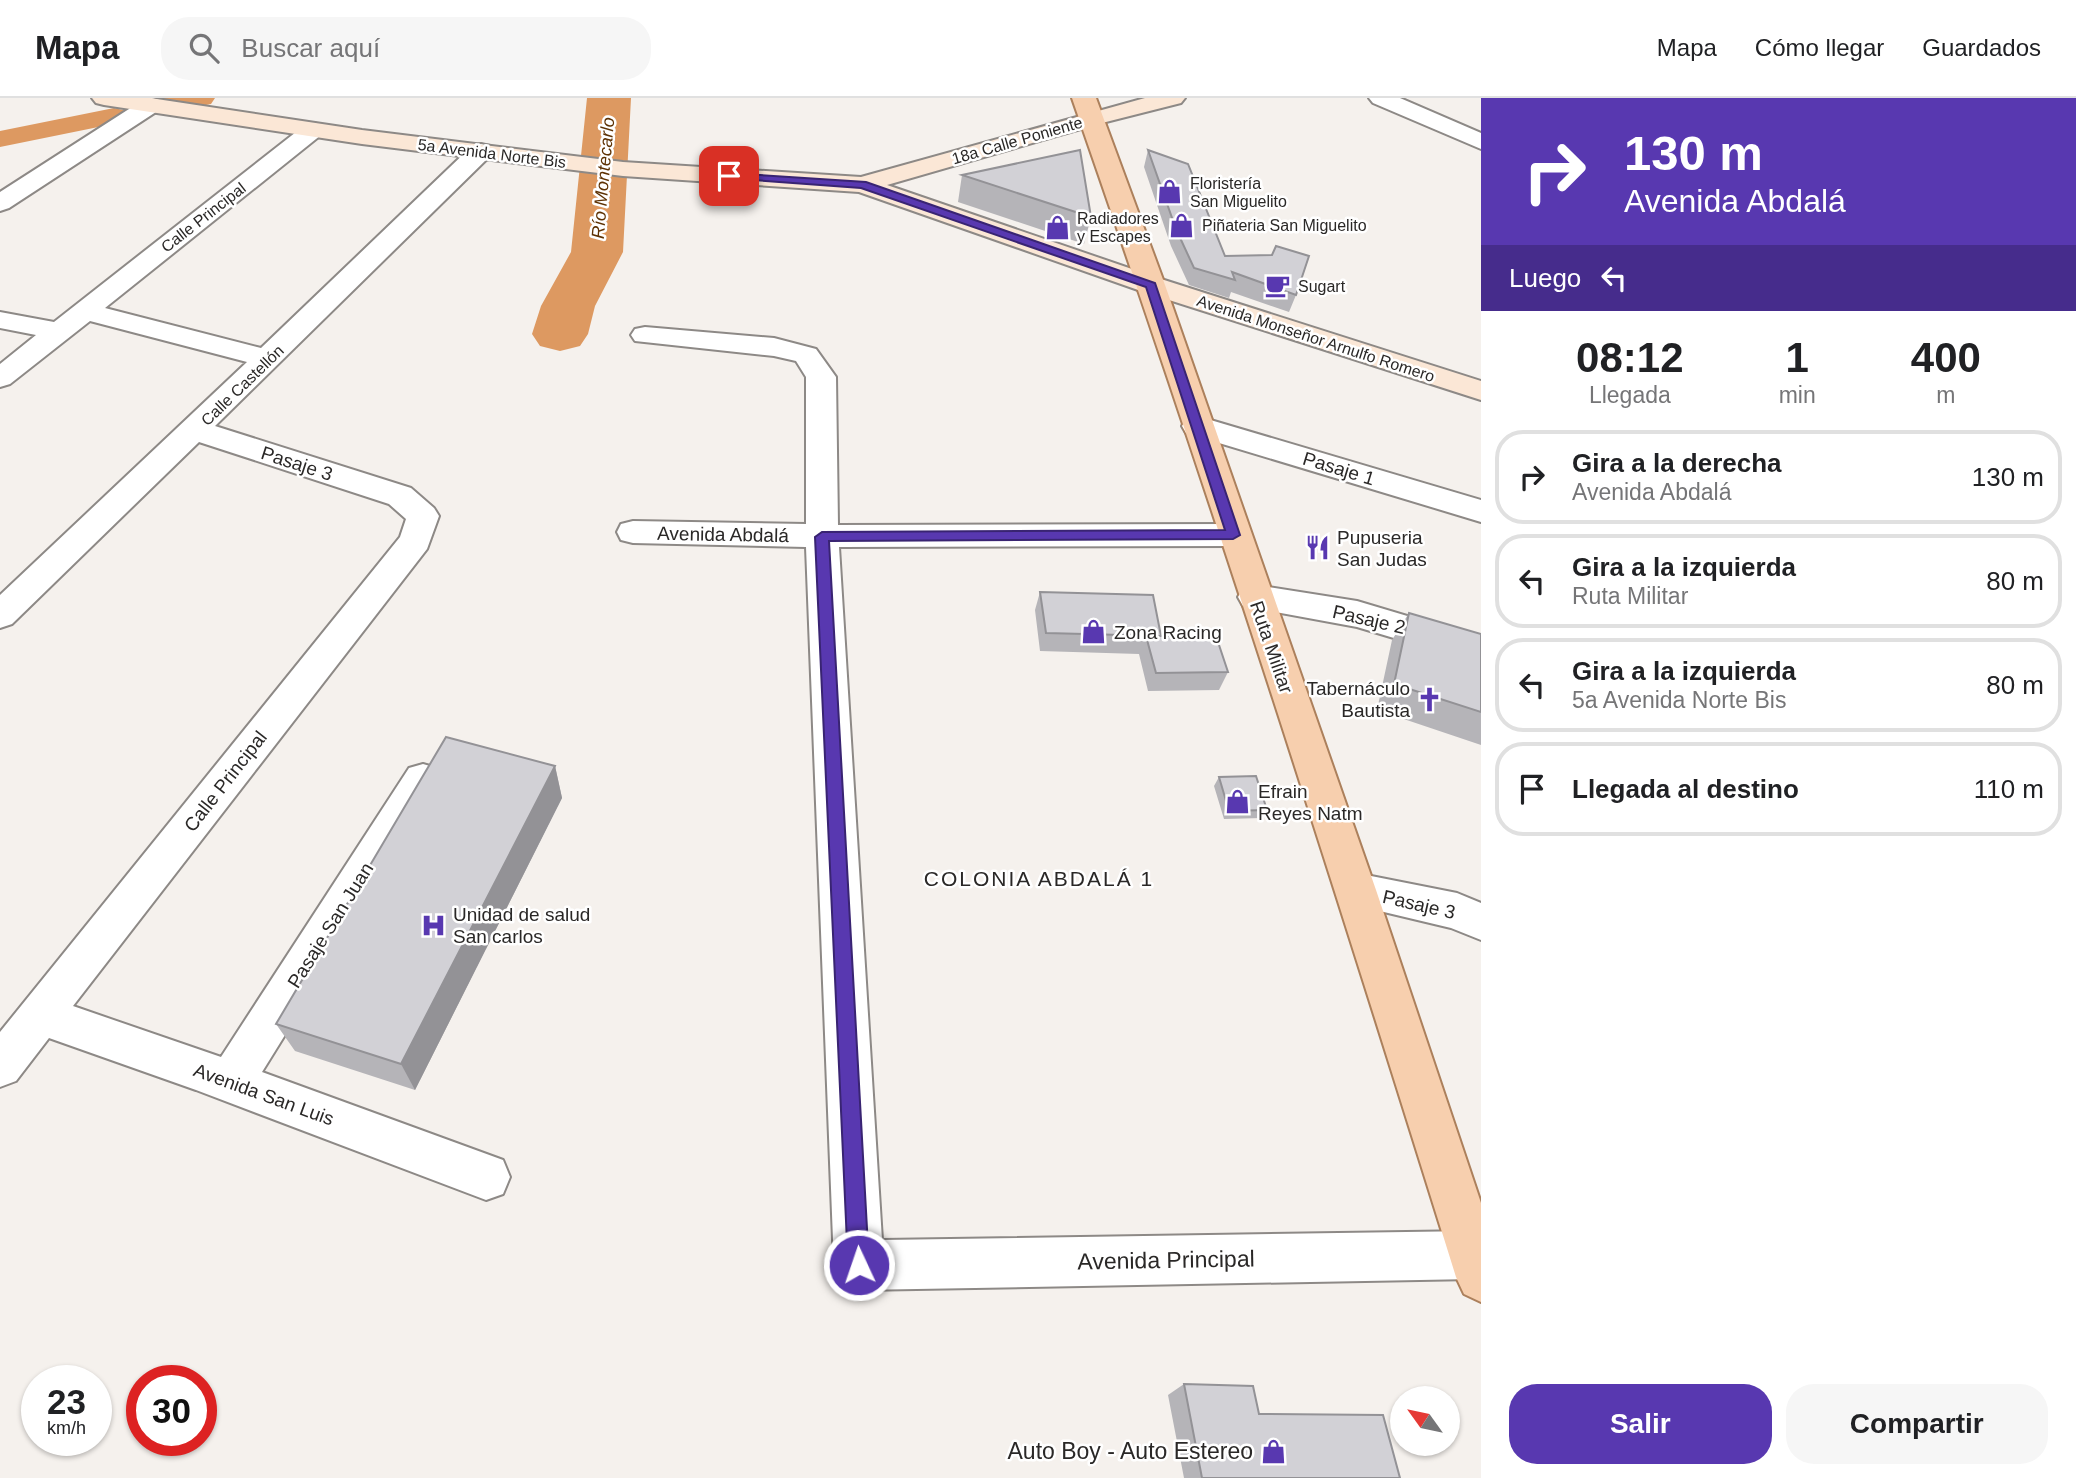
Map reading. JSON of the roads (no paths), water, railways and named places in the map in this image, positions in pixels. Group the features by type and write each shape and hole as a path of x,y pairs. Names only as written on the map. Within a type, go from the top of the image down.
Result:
{"main road":[{"name":"Ruta Militar","path":"1087,108 1151,285 1233,535 1356,890 1477,1266"}],"street":[{"name":"5a Avenida Norte Bis","path":"104,98 313,130 623,169 862,185 1151,285"},
{"name":"18a Calle Poniente","path":"862,185 1087,108 1173,98"},
{"path":"1381,98 1481,142"},
{"path":"0,203 152,105"},
{"name":"Calle Principal","path":"0,378 313,130"},
{"name":"Calle Castellón","path":"0,615 481,151"},
{"name":"Avenida Monseñor Arnulfo Romero","path":"1151,285 1481,391"},
{"path":"84,311 268,359"},
{"path":"0,320 59,331"},
{"path":"645,335 774,347 806,355 821,377 822,537"},
{"name":"Pasaje 1","path":"1197,426 1481,511"},
{"name":"Pasaje 3","path":"194,430 400,496"},
{"name":"Calle Principal","path":"0,1066 415,541 422,516 400,496"},
{"name":"Avenida Abdalá","path":"633,532 822,537 1233,535"},
{"name":"Avenida Principal","path":"822,537 859,1265 1477,1266"},
{"name":"Pasaje 2","path":"1255,597 1357,614 1481,651"},
{"name":"Pasaje San Juan","path":"232,1082 429,768"},
{"name":"Pasaje 3","path":"1356,890 1457,911 1481,922"},
{"name":"Avenida San Luis","path":"40,1015 232,1082 486,1177"}],"waterway":[{"path":"172,104 202,98"},
{"name":"Río Montecarlo","path":"605,158 609,98"},
{"name":"Río Montecarlo","path":"560,334 568,306 597,252 609,98"},
{"path":"0,139 114,116"}],"place":[{"name":"Floristería San Miguelito","path":"1170,192"},
{"name":"Piñateria San Miguelito","path":"1182,225"},
{"name":"Radiadores y Escapes","path":"1057,227"},
{"name":"Sugart","path":"1278,286"},
{"name":"Pupuseria San Judas","path":"1317,548"},
{"name":"Zona Racing","path":"1094,632"},
{"name":"Tabernáculo Bautista","path":"1430,699"},
{"name":"Efrain Reyes Natm","path":"1238,802"},
{"name":"Unidad de salud San carlos","path":"433,925"},
{"name":"Auto Boy - Auto Estereo","path":"1273,1451"}],"district":[{"name":"COLONIA ABDALÁ 1","path":"1039,879"}]}
